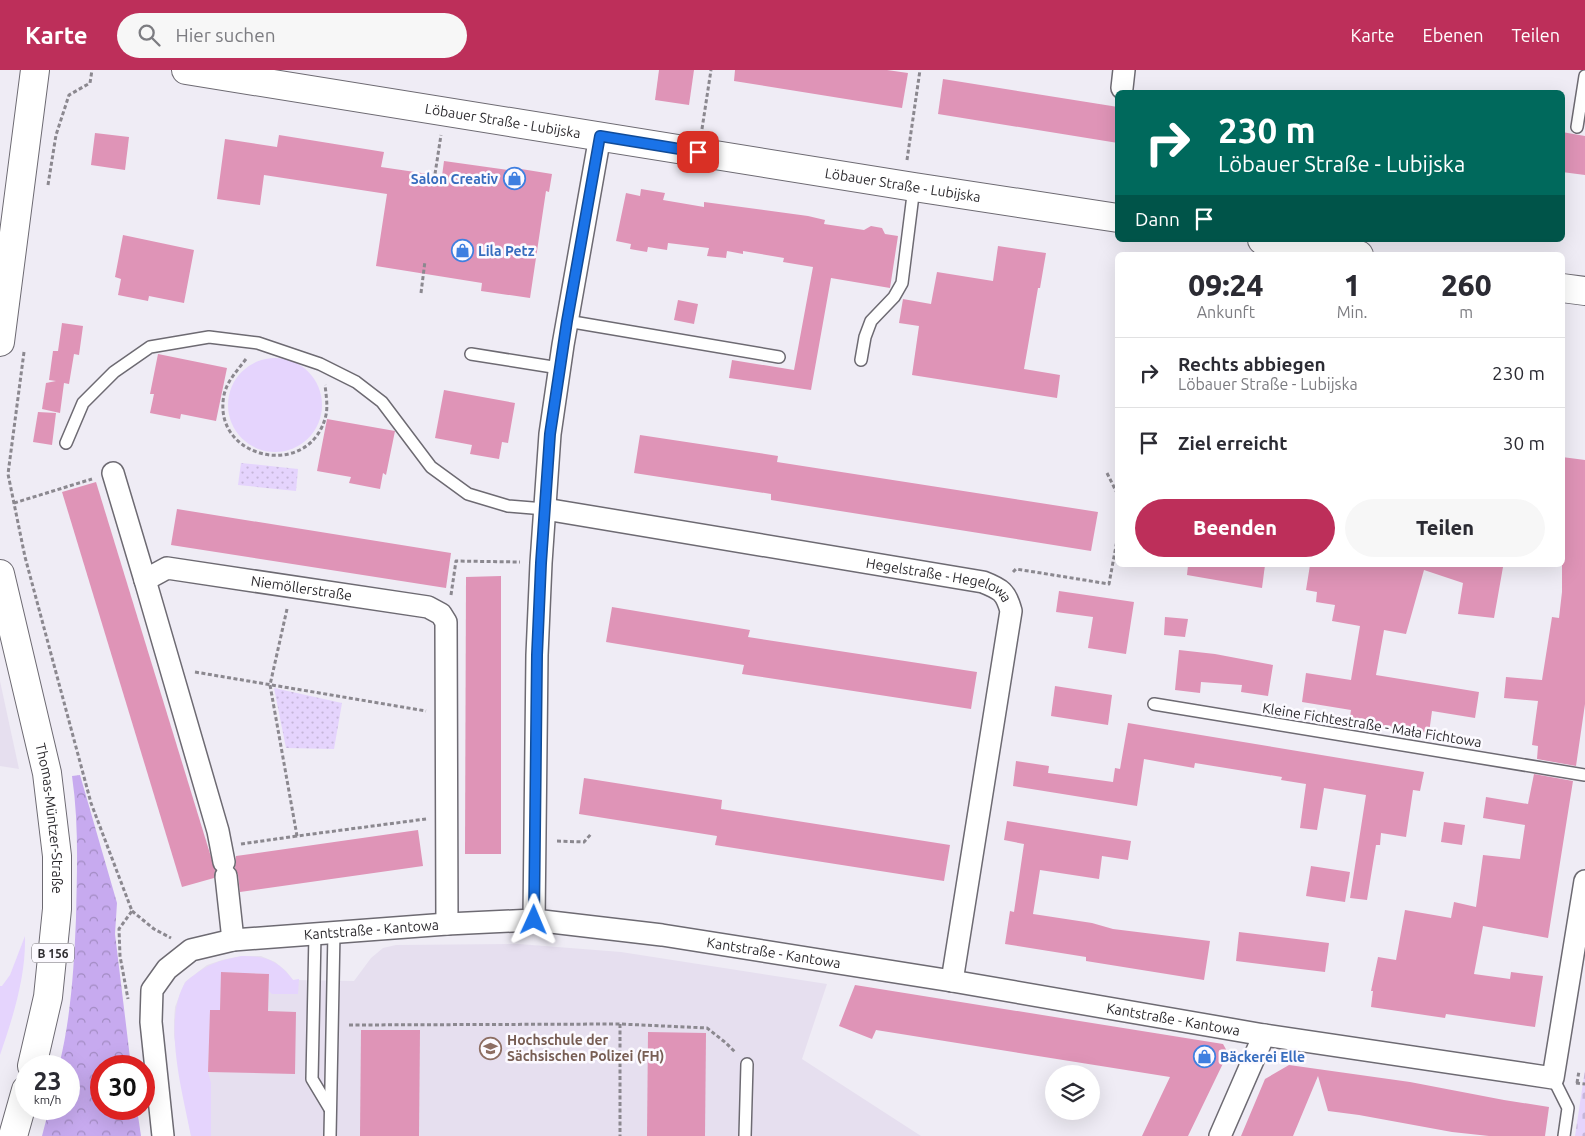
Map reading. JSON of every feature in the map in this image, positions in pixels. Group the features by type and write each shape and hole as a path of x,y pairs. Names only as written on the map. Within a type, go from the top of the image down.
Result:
{"main road":[{"path":"12,345 35,70"},
{"name":"Löbauer Straße - Lubijska","path":"186,70 232,74 698,152 1115,218"},
{"path":"1275,242 1340,252"},
{"path":"1565,288 1585,291"},
{"name":"Thomas-Müntzer-Straße","path":"0,574 47,771 58,856 57,909 48,997 35,1055"},
{"path":"13,1136 18,1120"}],"street":[{"path":"534,920 537,655 550,434 559,368 600,136"},
{"path":"113,473 218,831 224,862 233,940"},
{"name":"Hegelstraße - Hegelowa","path":"545,509 983,582 1000,588 1008,599 1011,611 952,981"},
{"name":"Niemöllerstraße","path":"145,580 167,568 428,607 441,614"},
{"path":"441,614 446,622 447,924"},
{"path":"1553,1078 1585,881"},
{"name":"Kantstraße - Kantowa","path":"163,1136 151,1022 152,990 167,969 191,950 233,940 447,924 534,920 662,935 952,981 1264,1035 1553,1078"},
{"path":"1220,1136 1264,1035"}],"lane":[{"path":"1577,127 1585,76"},
{"path":"861,360 864,337 871,321 894,297 902,283 909,186"},
{"path":"567,321 779,357"},
{"path":"66,443 83,404 114,372 150,347 209,337 258,343 324,366 356,382 382,402 431,467 468,494 508,506 545,509"},
{"path":"471,354 559,368"},
{"name":"Kleine Fichtestraße - Mała Fichtowa","path":"1154,704 1585,775"},
{"path":"324,933 333,1026 330,1136"},
{"path":"324,933 312,1079 330,1109"},
{"path":"746,1136 748,1064"},
{"path":"1553,1078 1568,1108 1564,1136"}],"path":[{"path":"48,187 56,134 69,95 90,83 92,70"},
{"path":"698,152 711,70"},
{"path":"909,186 920,70"},
{"path":"435,174 445,110"},
{"path":"421,293 425,261"},
{"path":"258,343 230,379 224,396 224,413 230,430 241,444 256,453 274,456 292,453 308,445 319,432 326,415 324,366"},
{"path":"12,345 8,474 25,558 91,803 132,912 154,929 191,950"},
{"path":"14,503 113,473"},
{"path":"1107,473 1115,489"},
{"path":"1000,588 1016,568 1109,584 1115,551"},
{"path":"441,614 449,607 456,561 541,563"},
{"path":"291,586 270,685 297,836"},
{"path":"170,668 446,714"},
{"path":"224,862 297,836 447,816"},
{"path":"535,840 584,842 591,834"},
{"path":"128,1003 120,956 119,929 132,912"},
{"path":"620,1024 620,1136"},
{"path":"333,1026 620,1024 707,1028 748,1064"}],"shaded area":[{"path":"0,681 19,769 0,766"},
{"name":"Hochschule der Sächsischen Polizei (FH)","path":"519,944 621,952 827,984 802,1059 921,1136 191,1136 174,1036 175,1007 185,982 207,965 242,956 261,956 275,962 293,980 354,981 371,958 383,948 396,945"}],"green space":[{"path":"275,358 293,362 308,372 318,387 322,405 318,423 308,438 293,448 275,452 257,448 242,438 232,423 228,405 232,387 242,372 257,362"},
{"path":"241,463 298,469 296,491 238,485"},
{"path":"274,688 342,703 334,749 286,748"},
{"path":"80,775 117,903 115,934 130,1055 90,1055 90,1120 139,1120 141,1136 42,1136 46,1120 80,1120 80,1055 61,1055 69,1011 75,937 77,847 76,811 72,776"},
{"path":"25,936 21,982 0,1055 0,986 10,975"},
{"path":"242,956 271,960 293,980 299,979 298,994 272,994 269,991 269,974 221,972 220,1010 210,1010 208,1072 211,1083 211,1136 191,1136 176,1058 175,1017 178,999 190,978 216,963"},
{"path":"1585,1070 1585,1136 1575,1136"}],"building":[{"path":"659,70 694,70 689,105 655,100"},
{"path":"735,70 887,70 908,73 902,108 734,81"},
{"path":"943,79 1115,107 1115,143 938,114"},
{"path":"95,133 129,137 125,170 91,165"},
{"path":"1565,133 1585,136 1585,175 1565,172"},
{"path":"279,135 384,152 381,167 442,176 444,161 515,171 515,168 552,174 549,192 546,191 530,298 481,291 482,283 376,266 387,194 264,175 260,205 217,199 225,139 277,147"},
{"path":"641,189 665,193 663,200 704,207 704,202 808,216 825,220 824,224 864,230 871,226 882,228 885,234 898,236 890,288 831,278 811,390 729,378 732,360 794,370 813,267 783,262 784,258 743,251 743,254 727,251 726,258 707,256 709,248 668,243 667,250 648,247 647,252 630,249 631,244 616,241 626,193 640,196"},
{"path":"123,235 194,250 184,303 149,296 148,301 118,295 121,279 115,277"},
{"path":"998,246 1046,253 1024,369 1060,375 1057,398 912,375 919,326 899,323 903,299 931,304 937,272 993,281"},
{"path":"678,300 698,304 694,324 674,320"},
{"path":"62,323 83,326 79,355 74,354 69,384 64,383 60,413 42,409 46,383 56,381 49,380 53,351 58,351"},
{"path":"158,354 227,368 216,421 181,414 180,419 150,413 154,394 150,394"},
{"path":"444,390 515,403 508,443 502,442 499,459 470,454 472,445 435,438"},
{"path":"38,412 56,413 52,445 33,442"},
{"path":"327,419 395,431 386,475 383,473 380,489 349,483 351,477 317,471"},
{"path":"640,435 778,456 777,462 1098,512 1091,551 771,500 771,494 634,473"},
{"path":"1565,457 1585,460 1585,704 1576,766 1537,759 1538,746 1532,745 1538,701 1504,698 1506,677 1542,680 1552,617 1559,618 1562,567 1565,567"},
{"path":"96,482 215,870 214,878 182,887 62,492"},
{"path":"177,509 451,553 446,588 171,545"},
{"path":"1188,567 1265,567 1262,588 1187,575"},
{"path":"1310,567 1503,567 1494,618 1458,614 1463,583 1424,570 1406,634 1384,630 1376,675 1479,692 1475,718 1432,711 1429,733 1349,723 1351,710 1302,702 1306,673 1351,680 1360,626 1332,621 1335,605 1316,602 1317,592 1306,590"},
{"path":"501,576 501,854 465,854 466,577"},
{"path":"1059,591 1134,602 1126,654 1088,648 1093,617 1056,612"},
{"path":"612,607 750,630 748,637 977,672 971,709 742,674 744,665 606,642"},
{"path":"1165,617 1188,619 1185,637 1164,635"},
{"path":"1179,650 1215,654 1273,665 1268,696 1241,692 1242,685 1201,682 1200,693 1175,690"},
{"path":"1055,686 1112,695 1108,725 1051,716"},
{"path":"1128,723 1424,772 1420,791 1413,790 1406,837 1381,833 1380,845 1376,845 1367,900 1350,898 1366,795 1324,788 1317,830 1300,828 1306,784 1281,780 1282,777 1195,763 1194,768 1144,759 1137,806 1013,786 1016,761 1049,766 1048,773 1113,782 1115,768 1120,769"},
{"path":"1534,774 1573,781 1548,938 1483,926 1474,974 1510,979 1511,972 1543,976 1535,1027 1446,1014 1445,1018 1371,1007 1373,991 1371,991 1378,957 1396,960 1405,910 1451,918 1454,902 1476,907 1483,855 1520,859 1525,825 1483,818 1486,797 1528,804"},
{"path":"584,778 722,800 721,809 950,845 944,881 715,845 717,836 579,814"},
{"path":"1007,821 1131,841 1128,860 1102,856 1099,879 1040,870 1033,914 1092,923 1113,929 1210,941 1204,980 1086,961 1086,957 1005,944 1010,911 1014,912 1024,844 1004,840"},
{"path":"1444,822 1465,825 1462,845 1441,842"},
{"path":"418,830 423,866 240,892 238,875 235,868 236,856"},
{"path":"1311,866 1350,872 1345,902 1306,896"},
{"path":"1239,932 1329,943 1325,972 1236,961"},
{"path":"221,972 269,974 268,1011 296,1012 295,1074 208,1072 210,1010 220,1010"},
{"path":"855,985 1223,1044 1228,1053 1188,1136 1142,1136 1170,1077 876,1030 872,1039 839,1026"},
{"path":"361,1030 420,1030 419,1136 360,1136"},
{"path":"648,1032 706,1033 705,1136 647,1136"},
{"path":"1289,1065 1410,1082 1549,1107 1545,1136 1489,1136 1452,1132 1328,1111 1318,1076 1293,1136 1241,1136 1265,1079"}],"place":[{"name":"Salon Creativ","path":"514,179"},
{"name":"Lila Petz","path":"462,251"},
{"name":"Hochschule der Sächsischen Polizei (FH)","path":"491,1048"},
{"name":"Bäckerei Elle","path":"1204,1057"}],"route":[{"path":"534,920 537,655 550,434 567,321 600,136 698,152"}]}
